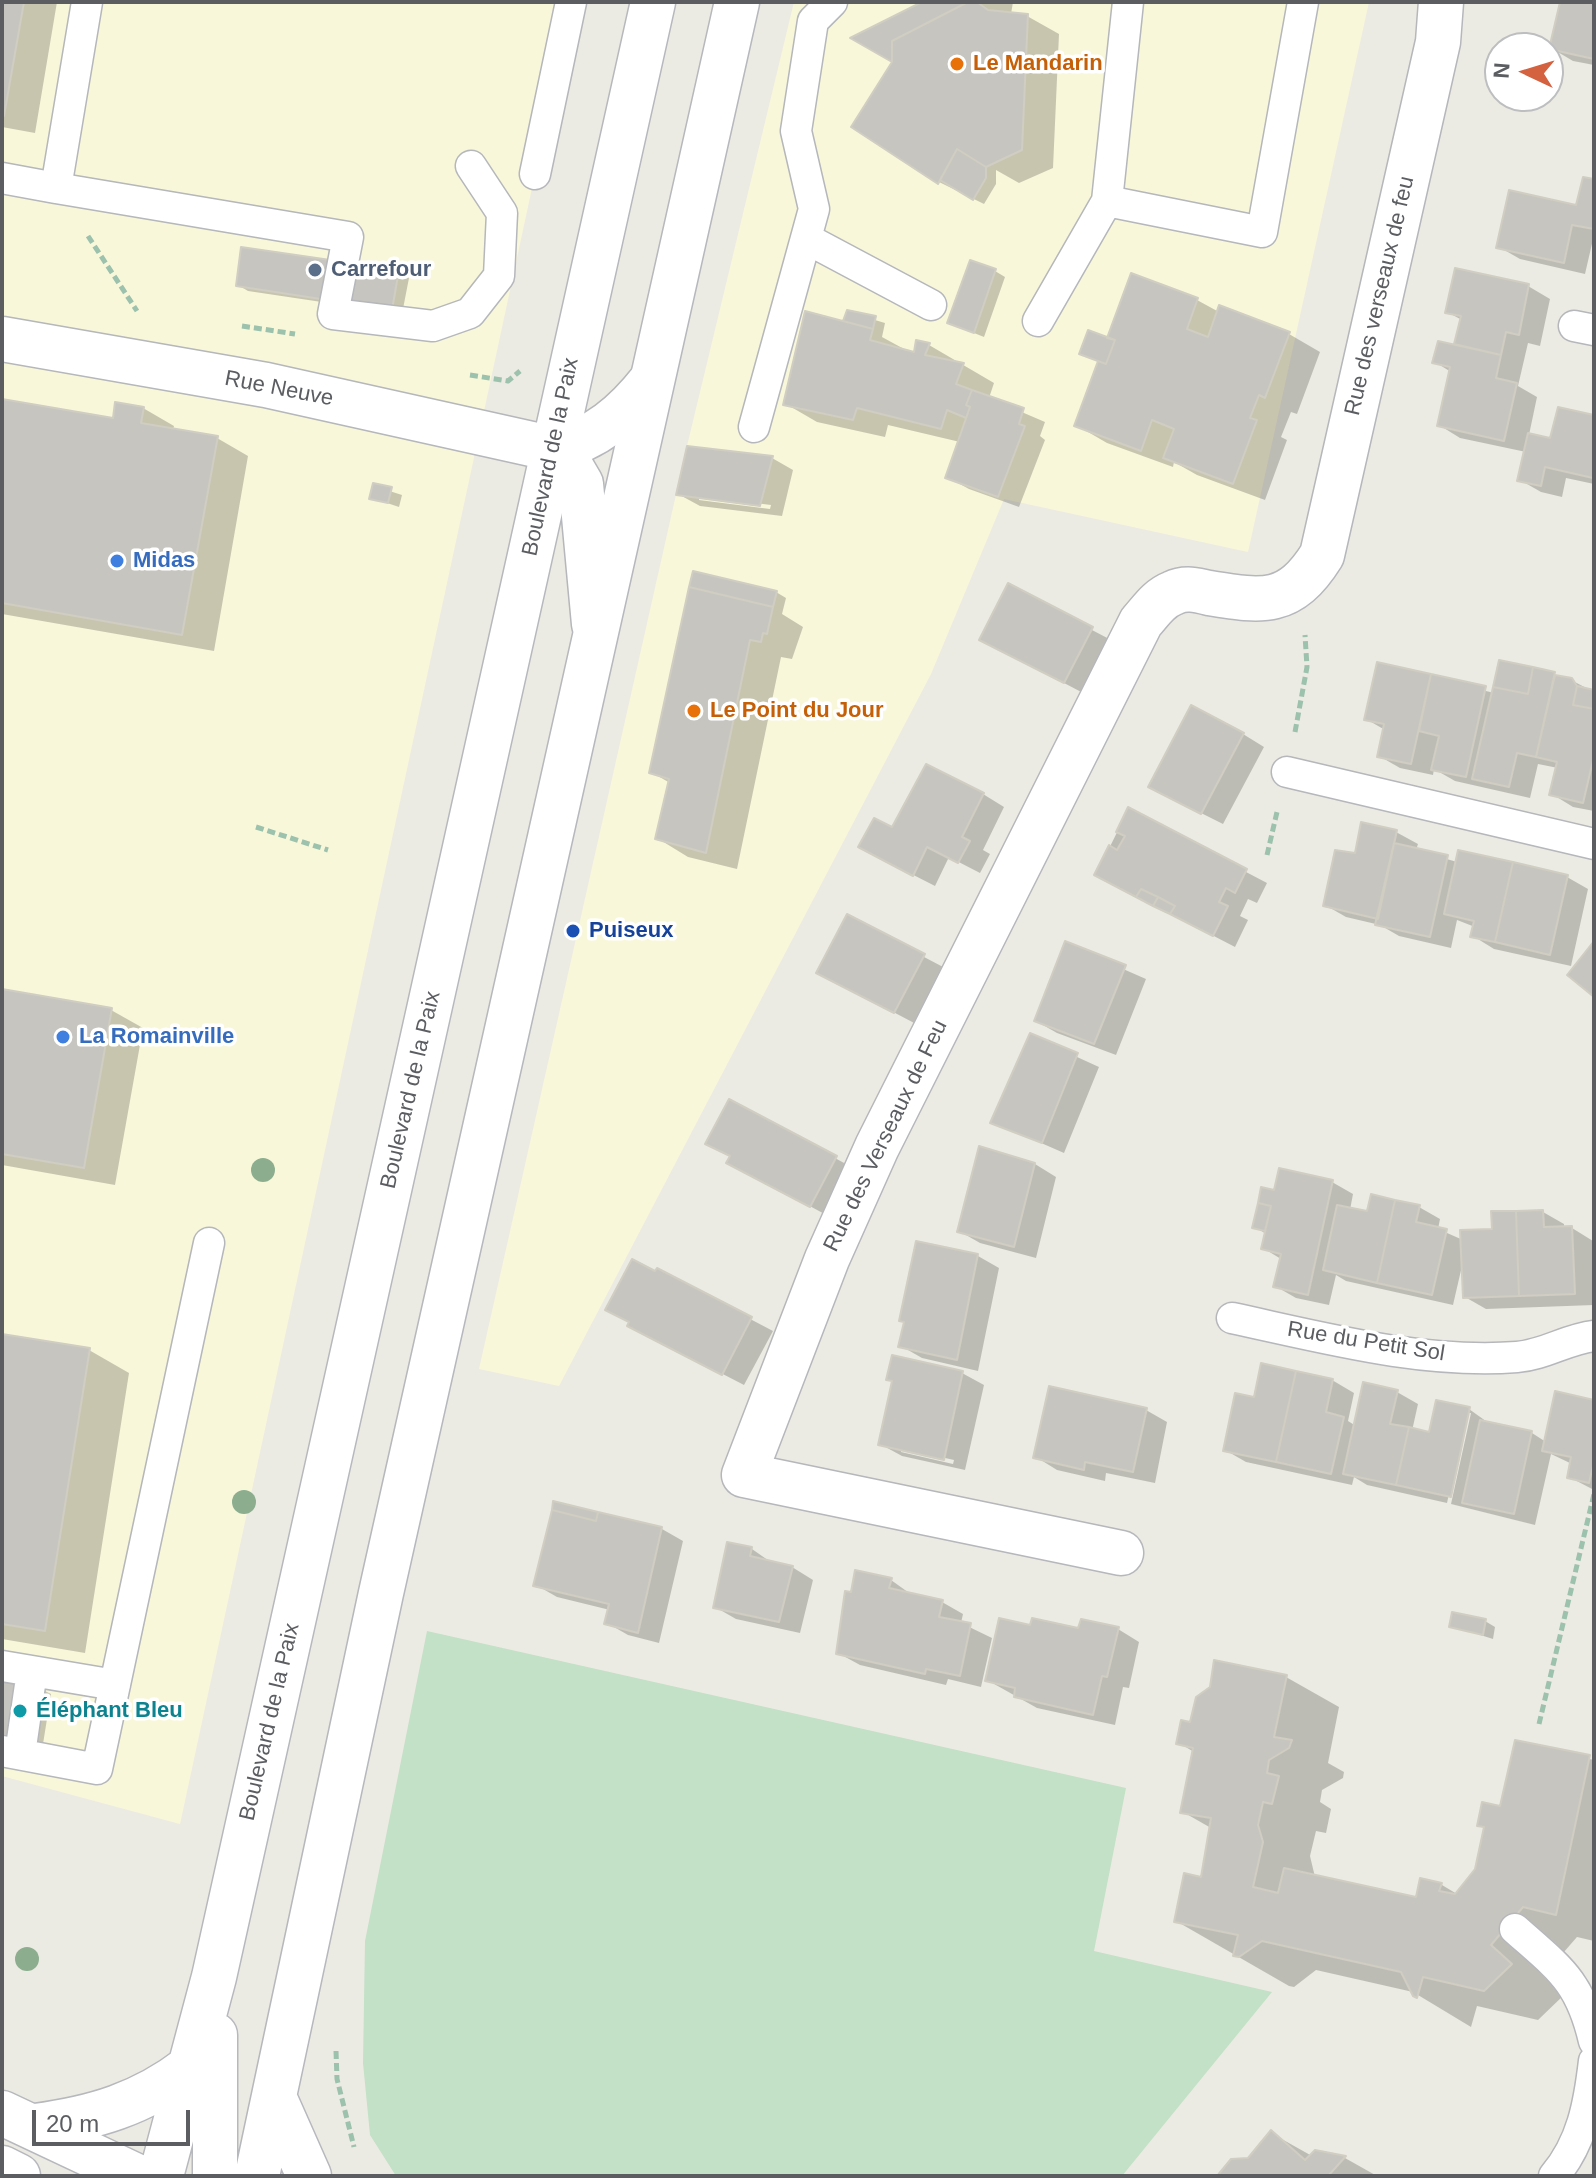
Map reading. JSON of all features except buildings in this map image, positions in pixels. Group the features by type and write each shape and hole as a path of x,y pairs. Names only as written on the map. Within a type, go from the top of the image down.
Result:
{"main road":[{"name":"Boulevard de la Paix","path":"161,2176 214,1977 653,2"},
{"path":"257,2176 295,1991 737,2"},
{"name":"Rue des verseaux de feu","path":"1301,582 1322,555 1438,42 1441,2"},
{"name":"Rue Neuve","path":"2,339 266,385 554,449"},
{"path":"554,449 594,434 615,420 651,381"},
{"path":"554,449 564,455 581,484 595,639"},
{"name":"Rue des Verseaux de Feu","path":"1121,1553 744,1475 827,1259 877,1147 1141,622 1159,600 1175,591 1190,589 1251,600 1274,599 1301,582"},
{"path":"214,1977 215,2176"},
{"path":"18,2120 103,2115 156,2091 190,2067"},
{"path":"274,2097 309,2176"},
{"path":"18,2120 136,2176"},
{"path":"2,2168 18,2176"}],"lane":[{"path":"56,188 87,2"},
{"path":"535,174 571,2"},
{"path":"754,427 814,209 796,131 813,21 832,2"},
{"path":"1038,321 1107,201 1128,2"},
{"path":"1107,201 1262,232 1303,2"},
{"path":"2,178 348,237 333,314 433,326 470,313 499,276 502,213 471,166"},
{"path":"807,239 931,305"},
{"path":"1287,772 1594,844"},
{"path":"32,1671 11,1753 97,1769 209,1243"},
{"name":"Rue du Petit Sol","path":"1232,1318 1368,1347 1477,1358 1529,1355 1579,1337 1594,1336"},
{"path":"2,1666 115,1685"},
{"path":"1515,1929 1569,1976 1586,2007 1594,2041"},
{"path":"1554,2176 1570,2157 1591,2106 1594,2061"}],"path":[{"path":"56,188 139,312"},
{"path":"1267,855 1307,667 1301,582"},
{"path":"256,827 328,850"},
{"path":"1539,1724 1594,1494"},
{"path":"295,1991 332,2039 338,2055 337,2079 356,2155"}],"shaded area":[{"path":"2,2 572,2 180,1824 2,1776"},
{"path":"794,2 1369,2 1248,552 1004,499 931,674 559,1386 479,1369 687,446"}],"green space":[{"path":"427,1631 1126,1788 1094,1951 1272,1992 1122,2176 396,2176 370,2135 363,2063 365,1941"}],"place":[{"name":"Le Mandarin","path":"957,64"},
{"name":"Carrefour","path":"315,270"},
{"name":"Midas","path":"117,561"},
{"name":"Le Point du Jour","path":"694,711"},
{"name":"Puiseux","path":"573,931"},
{"name":"La Romainville","path":"63,1037"},
{"name":"Éléphant Bleu","path":"20,1711"}]}
